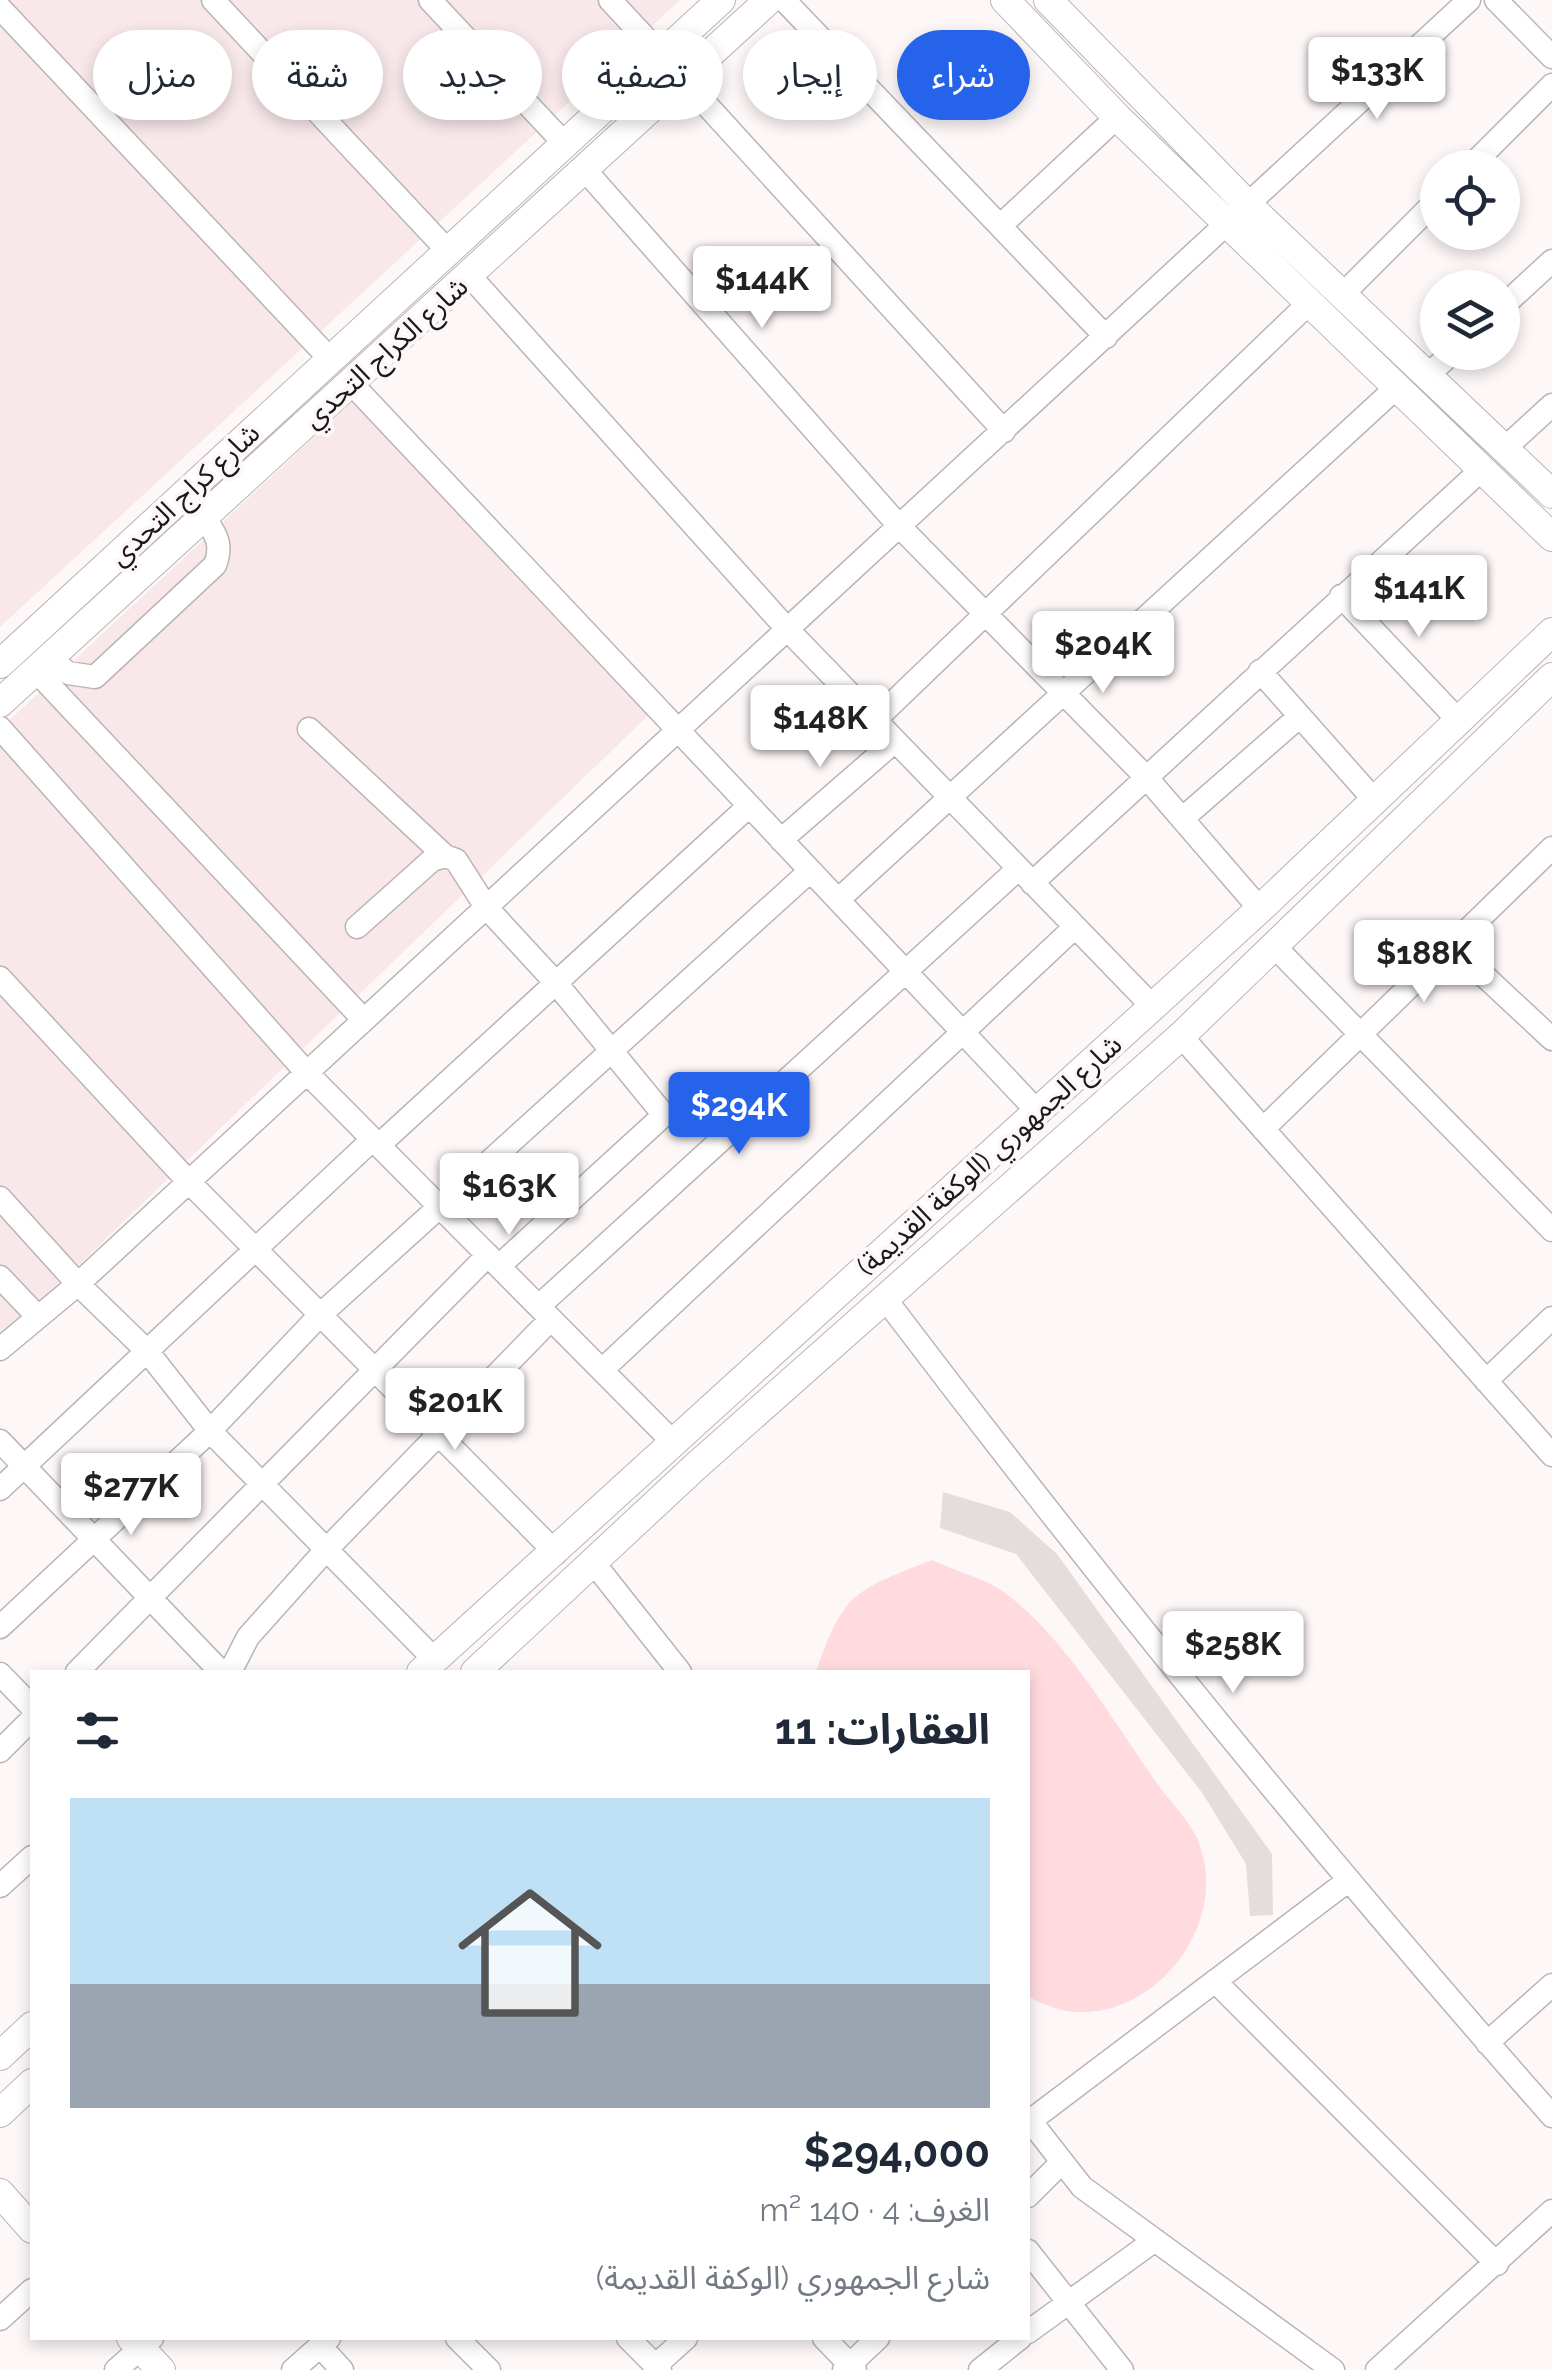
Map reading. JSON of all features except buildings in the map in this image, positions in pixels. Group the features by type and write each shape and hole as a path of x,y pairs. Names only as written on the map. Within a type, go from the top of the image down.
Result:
{"main road":[{"name":"شارع كراج التحدي","path":"688,30 721,0"},
{"name":"شارع الكراج التحدي","path":"723,42 769,0"},
{"path":"1005,0 1228,226 1552,537"},
{"path":"1048,0 1249,206 1552,494"},
{"name":"شارع كراج التحدي","path":"0,664 589,120"},
{"name":"شارع الكراج التحدي","path":"0,703 639,120"},
{"name":"شارع الجمهوري (الوكفة القديمة)","path":"428,1666 1260,909 1552,632"},
{"name":"شارع الجمهوري (الوكفة القديمة)","path":"477,1670 1181,1036 1552,677"},
{"path":"1104,1051 1131,1080"},
{"path":"886,1247 912,1276"},
{"path":"0,2113 30,2085"},
{"path":"0,2193 30,2227"},
{"path":"141,2341 161,2370"}],"street":[{"path":"213,0 448,251"},
{"path":"430,0 564,143"},
{"path":"610,0 638,30"},
{"path":"784,0 1106,338"},
{"path":"0,1349 78,1284 1469,0"},
{"path":"1496,0 1552,57"},
{"path":"5,9 330,359"},
{"path":"1487,150 1552,85"},
{"path":"1000,226 1117,117"},
{"path":"720,120 1004,430"},
{"path":"586,170 900,527 1146,777 1260,909"},
{"path":"1342,295 1420,217"},
{"path":"1520,290 1552,261"},
{"path":"469,275 788,630 1153,1007"},
{"path":"875,720 1308,304"},
{"path":"1427,376 1434,370"},
{"path":"351,382 1036,1110"},
{"path":"838,900 1066,696 1397,388"},
{"path":"1504,449 1552,405"},
{"path":"231,1670 248,1637 545,1312 904,970 1146,777 1480,471"},
{"path":"43,664 95,677 216,564 221,552 218,538 205,518"},
{"path":"1342,596 1458,720"},
{"path":"43,664 363,1019"},
{"path":"1260,670 1376,802"},
{"path":"1182,819 1300,716"},
{"path":"0,728 306,1072 673,1442"},
{"path":"79,1670 374,1370 493,1260 664,1115 556,982 486,907 456,860 445,856 310,729"},
{"path":"781,840 895,740"},
{"path":"0,1489 256,1250 749,806"},
{"path":"1263,1129 1552,848"},
{"path":"357,927 432,860 445,856"},
{"path":"0,1626 210,1431 320,1316 810,871"},
{"path":"602,1370 1075,927"},
{"path":"1450,943 1552,1039"},
{"path":"1274,946 1552,1230"},
{"path":"0,978 188,1181 556,1553"},
{"path":"1181,1036 1552,1455"},
{"path":"0,1198 78,1284 147,1351 210,1431 428,1666"},
{"path":"0,1276 37,1316"},
{"path":"886,1300 997,1446 1348,1880 1552,2116"},
{"path":"1486,1381 1552,1318"},
{"path":"0,1442 219,1670"},
{"path":"594,1562 678,1670"},
{"path":"0,1674 30,1705"},
{"path":"0,1751 30,1720"},
{"path":"0,1886 30,1859"},
{"path":"1030,2118 1348,1880"},
{"path":"1215,1981 1497,2264"},
{"path":"1487,2042 1552,1985"},
{"path":"1030,2120 1082,2186 1333,2370"},
{"path":"1030,2194 1062,2162"},
{"path":"1377,2370 1552,2211"},
{"path":"1030,2330 1066,2300 1155,2240"},
{"path":"1030,2255 1114,2367"},
{"path":"0,2319 30,2292"},
{"path":"459,2340 489,2370"},
{"path":"630,2340 658,2368 684,2340"},
{"path":"826,2340 849,2368 876,2340"},
{"path":"980,2370 1018,2340"},
{"path":"116,2370 141,2341"},
{"path":"294,2370 324,2342 342,2370"}],"shaded area":[{"path":"0,0 680,0 647,30 562,30 562,109 0,627"},
{"path":"354,400 654,710 0,1341 0,729"},
{"path":"932,1560 1008,1595 1052,1637 1090,1685 1196,1836 1206,1880 1201,1917 1186,1950 1163,1978 1133,1999 1100,2011 1064,2010 1030,1997 1030,1670 817,1670 844,1609 855,1597 885,1579"}]}
